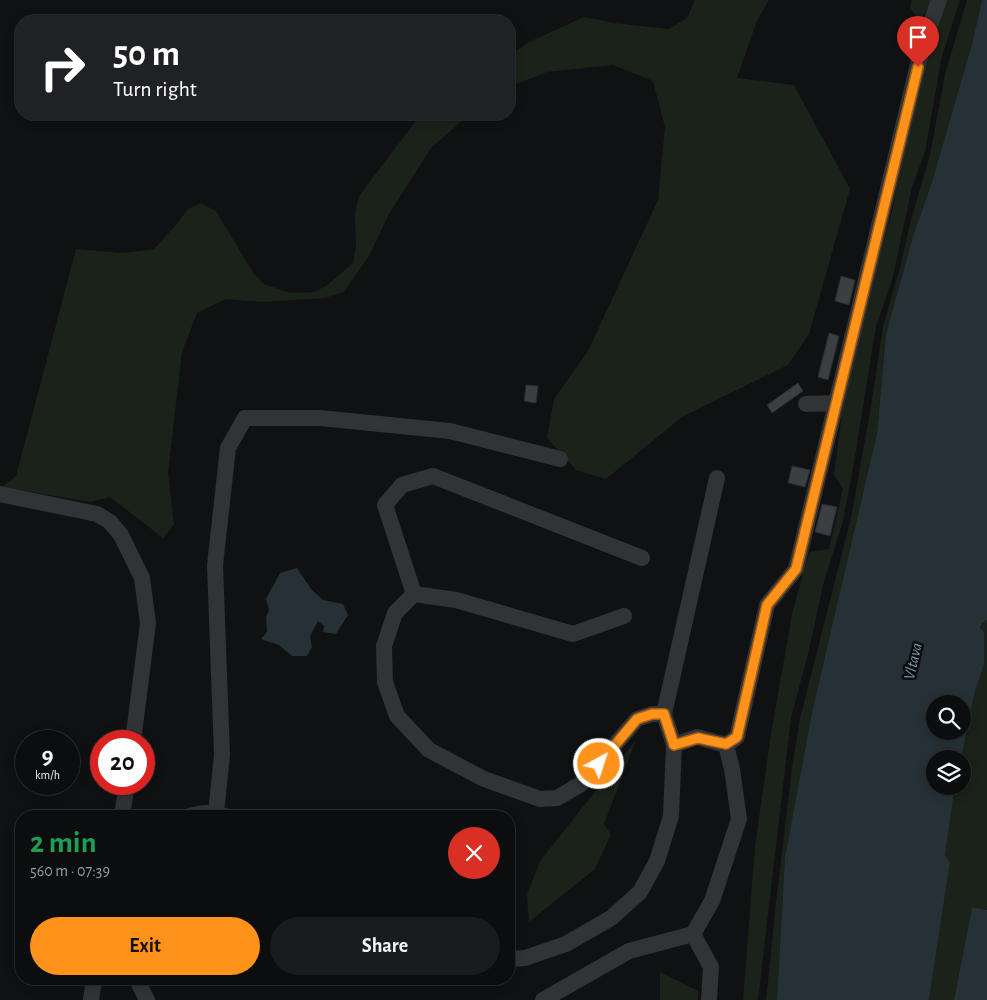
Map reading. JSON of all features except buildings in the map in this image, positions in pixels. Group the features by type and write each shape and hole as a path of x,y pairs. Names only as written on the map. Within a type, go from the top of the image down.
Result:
{"lane":[{"path":"674,745 698,738 726,744 737,737 767,605 796,569 922,48 939,0"},
{"path":"806,404 835,403"},
{"path":"221,810 222,755 215,565 228,448 245,418 320,418 450,430 560,459"},
{"path":"414,594 385,505 402,484 433,476 642,558"},
{"path":"515,959 525,958 566,944 611,918 640,892 657,861 671,816 674,745 664,714 717,478"},
{"path":"0,494 97,514 110,522 121,534 142,578 148,623 134,730"},
{"path":"414,594 395,613 384,646 385,682 397,716 429,750 484,779 540,799 557,798 581,784 637,719 652,714 664,714"},
{"path":"414,594 456,600 573,634 624,616"},
{"path":"543,1000 629,952 694,934 712,901 739,819 732,769 726,744"},
{"path":"123,810 125,795"},
{"path":"694,934 711,967 709,1000"},
{"path":"91,1000 93,985"},
{"path":"140,985 147,1000"}],"shaded area":[{"path":"695,0 769,0 757,21 737,78 794,85 850,189 809,334 788,365 682,417 606,479 576,470 547,438 554,399 588,351 658,200 665,127 653,81 613,65 547,72 515,85 515,52 529,42 584,17 614,23 669,29 687,18"},
{"path":"912,0 932,0 920,21 910,8"},
{"path":"946,0 960,0 942,56 925,152 912,187 892,281 876,326 843,521 823,585 809,650 791,718 758,1000 743,1000 755,846 771,734 792,614 809,552 829,549 843,489 834,474 844,397 866,305 892,211 908,128"},
{"path":"967,0 982,0 972,44 931,185 913,236 886,334 877,433 812,712 785,857 777,1000 766,1000 792,768 800,718 851,518 883,326 930,155 945,74"},
{"path":"416,120 463,120 431,148 389,214 369,256 344,292 325,298 263,302 226,299 197,313 182,352 168,473 174,525 163,538 110,497 91,502 2,487 16,476 76,249 123,253 154,249 188,209 201,203 216,211 254,274 264,284 290,293 314,292 326,286 353,263 356,244 355,214 359,196"},
{"path":"987,620 987,910 972,907 954,1000 929,1000 950,862 945,855 954,795 971,795 971,750 963,750 965,740 971,740 971,710 984,665 980,628 982,623"},
{"path":"636,740 604,824 611,834 595,869 529,922 527,895 540,861"},
{"path":"660,972 698,991 698,1000 660,1000"}],"water":[{"name":"Vltava","path":"982,0 987,0 987,620 982,623 980,628 984,632 984,665 971,710 971,695 926,695 926,740 965,740 963,750 926,750 926,795 954,795 945,855 950,862 929,1000 777,1000 785,857 812,712 877,433 886,334 913,236 931,185 972,44"},
{"path":"297,568 311,589 323,600 343,604 348,615 336,634 323,632 324,626 318,621 310,636 312,647 307,656 292,656 279,645 261,639 267,632 266,617 269,610 266,599 280,573"},
{"path":"972,907 987,910 987,1000 954,1000"}],"route":[{"path":"599,764 637,719 652,714 664,714 674,745 698,738 726,744 737,737 767,605 796,569 804,542 835,403 918,67"}]}
